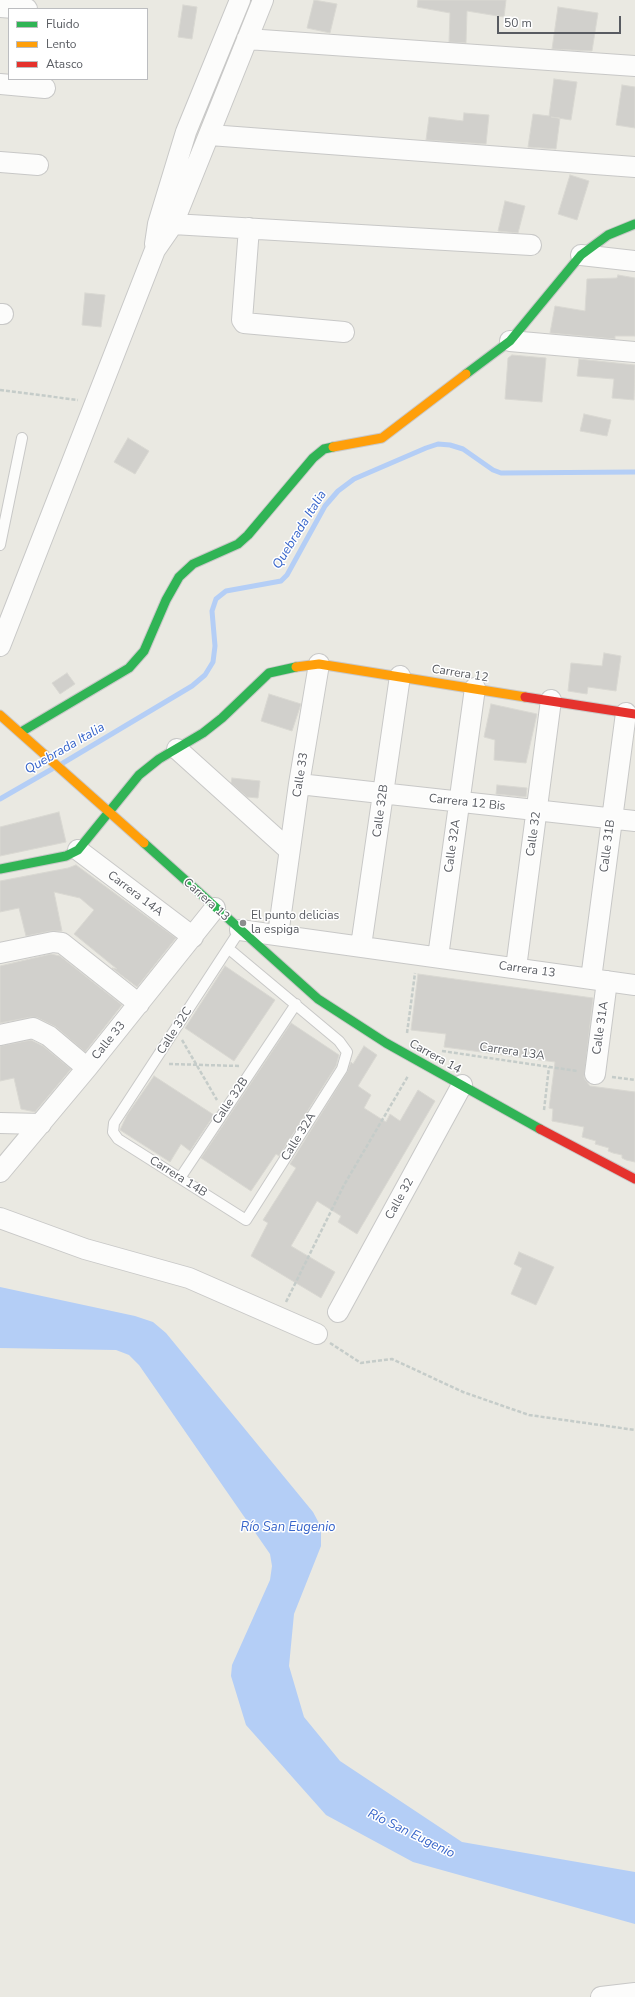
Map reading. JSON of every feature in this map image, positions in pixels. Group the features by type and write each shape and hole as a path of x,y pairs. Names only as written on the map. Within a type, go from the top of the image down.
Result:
{"street":[{"path":"155,250 158,224 186,132 240,0"},
{"path":"0,646 94,402 155,250 173,224 263,0"},
{"path":"0,7 14,8"},
{"path":"247,38 635,66"},
{"path":"0,84 45,88"},
{"path":"210,135 635,166"},
{"path":"0,162 38,165"},
{"path":"173,224 531,245"},
{"path":"21,732 129,668 144,651 166,600 179,577 193,564 238,544 248,535 313,458 324,449 382,438 510,341 581,255 608,236 635,224"},
{"path":"249,228 242,320 244,323 344,332"},
{"path":"581,255 635,261"},
{"path":"510,341 635,352"},
{"name":"Carrera 12","path":"177,749 203,734 239,703 269,673 281,669 319,664 551,700 630,714"},
{"name":"Calle 33","path":"278,935 289,850 319,664"},
{"name":"Calle 32B","path":"361,946 400,676"},
{"name":"Calle 32A","path":"438,957 475,688"},
{"name":"Calle 32","path":"516,968 551,700"},
{"name":"Calle 31B","path":"599,980 612,819 630,714"},
{"name":"Carrera 13","path":"0,715 46,754 240,930 635,985"},
{"path":"0,869 66,856 78,850 139,775 159,759 177,749 289,850"},
{"name":"Carrera 12 Bis","path":"299,784 635,821"},
{"name":"Carrera 14A","path":"78,850 192,938"},
{"name":"Calle 33","path":"0,1172 88,1068 215,908"},
{"name":"Carrera 14","path":"240,930 318,999 353,1023 542,1130 635,1179"},
{"path":"0,953 54,942 62,943 139,1004"},
{"name":"Calle 31A","path":"595,1074 599,980"},
{"path":"0,1035 33,1028 49,1036 88,1068"},
{"name":"Calle 32","path":"338,1312 462,1085"},
{"path":"0,1123 41,1124"},
{"path":"0,1218 85,1249 189,1278 317,1334"},
{"path":"601,1997 635,1993"}],"lane":[{"path":"0,545 22,438"},
{"name":"Calle 32C","path":"113,1132 114,1123 240,930"},
{"path":"229,948 296,1004"},
{"name":"Calle 32A","path":"246,1220 342,1069 347,1052 339,1041 296,1004"},
{"name":"Calle 32B","path":"180,1178 296,1004"},
{"name":"Carrera 14B","path":"113,1132 118,1139 246,1220"}],"path":[{"path":"0,390 94,402"},
{"path":"407,1038 418,954"},
{"path":"176,1030 224,1112"},
{"name":"Carrera 13A","path":"436,1050 635,1080"},
{"path":"279,1317 344,1185 418,1061"},
{"path":"154,1062 198,1066 254,1066"},
{"path":"542,1130 549,1067"},
{"path":"317,1334 361,1363 392,1359 463,1392 530,1415 635,1430"}],"water":[{"name":"Río San Eugenio","path":"0,1287 135,1316 153,1322 166,1333 313,1512 321,1527 321,1546 294,1614 289,1666 304,1717 340,1761 462,1842 635,1872 635,1924 413,1862 326,1815 246,1725 231,1676 232,1665 270,1580 272,1566 270,1554 139,1365 129,1355 116,1350 0,1348"}],"building":[{"path":"314,0 337,4 330,33 307,28"},
{"path":"418,0 506,0 504,17 467,11 466,43 449,42 450,13 417,7"},
{"path":"183,5 197,7 192,39 178,37"},
{"path":"558,7 598,13 592,51 552,49"},
{"path":"554,79 577,82 571,120 560,118 556,149 528,147 533,114 549,116"},
{"path":"622,85 635,87 635,128 616,125"},
{"path":"464,113 489,115 486,144 426,140 429,117 463,121"},
{"path":"570,175 589,181 577,220 558,214"},
{"path":"505,201 525,206 518,233 498,231"},
{"path":"618,275 635,278 635,336 615,336 615,339 550,333 555,306 585,311 587,279 617,278"},
{"path":"85,293 105,295 101,327 82,325"},
{"path":"512,355 546,358 542,402 505,399 508,358"},
{"path":"579,359 635,365 634,400 612,398 614,379 577,376"},
{"path":"584,414 611,420 607,436 580,431"},
{"path":"128,438 149,451 135,474 114,462"},
{"path":"604,653 621,656 616,691 588,687 587,694 568,691 571,663 602,666"},
{"path":"67,673 75,684 60,694 52,683"},
{"path":"269,694 301,704 292,731 261,721"},
{"path":"491,704 537,714 526,763 494,760 495,740 484,737"},
{"path":"232,778 260,781 258,798 247,797 231,783"},
{"path":"497,785 527,788 526,797 496,794"},
{"path":"59,812 66,842 0,856 0,827"},
{"path":"76,865 176,938 137,987 112,968 117,969 74,934 94,910 80,898 54,892 62,931 51,931 26,936 19,908 0,912 0,881 68,868"},
{"path":"51,954 60,956 122,1005 85,1052 56,1027 38,1018 31,1017 0,1023 0,966"},
{"path":"225,966 275,1000 234,1061 185,1028"},
{"path":"418,974 593,998 584,1078 590,1086 635,1092 635,1162 622,1158 622,1155 608,1151 609,1148 595,1144 596,1141 582,1137 584,1127 552,1121 553,1109 549,1108 555,1062 444,1047 446,1034 411,1030"},
{"path":"291,1023 339,1055 336,1066 279,1156 276,1154 251,1191 201,1158"},
{"path":"31,1040 43,1046 71,1069 35,1112 21,1109 14,1078 0,1081 0,1046"},
{"path":"364,1046 377,1055 358,1086 371,1095 364,1108 386,1122 390,1114 400,1121 418,1090 435,1101 357,1234 338,1222 341,1216 317,1201 291,1246 335,1272 321,1298 251,1256 268,1223 263,1220 296,1168 290,1164 347,1072 351,1062 353,1064"},
{"path":"154,1076 214,1115 190,1151 181,1144 170,1162 120,1130 127,1115"},
{"path":"519,1252 554,1267 536,1305 511,1294 522,1268 514,1264"}],"waterway":[{"name":"Quebrada Italia","path":"63,763 192,686 205,675 213,662 215,646 212,611 216,599 226,591 281,581 287,575 325,506 338,491 354,479 438,444 450,445 463,449 493,470 501,473 635,472"},
{"name":"Quebrada Italia","path":"0,799 52,769"}],"traffic: fast":[{"path":"466,374 510,341 581,255 608,235 635,224"},
{"path":"21,732 129,668 144,651 166,600 179,577 193,564 238,544 248,535 313,458 324,449 333,447"},
{"path":"0,869 66,856 78,850 139,775 159,759 203,733 222,718 269,673 296,667"},
{"path":"144,843 318,999 386,1043 540,1129"}],"traffic: slow":[{"path":"333,447 382,438 466,374"},
{"path":"296,667 319,664 525,697"},
{"path":"0,715 144,843"}],"traffic: jam":[{"path":"525,697 635,714"},
{"path":"540,1129 635,1179"}],"place":[{"name":"El punto delicias la espiga","path":"243,923"}]}
